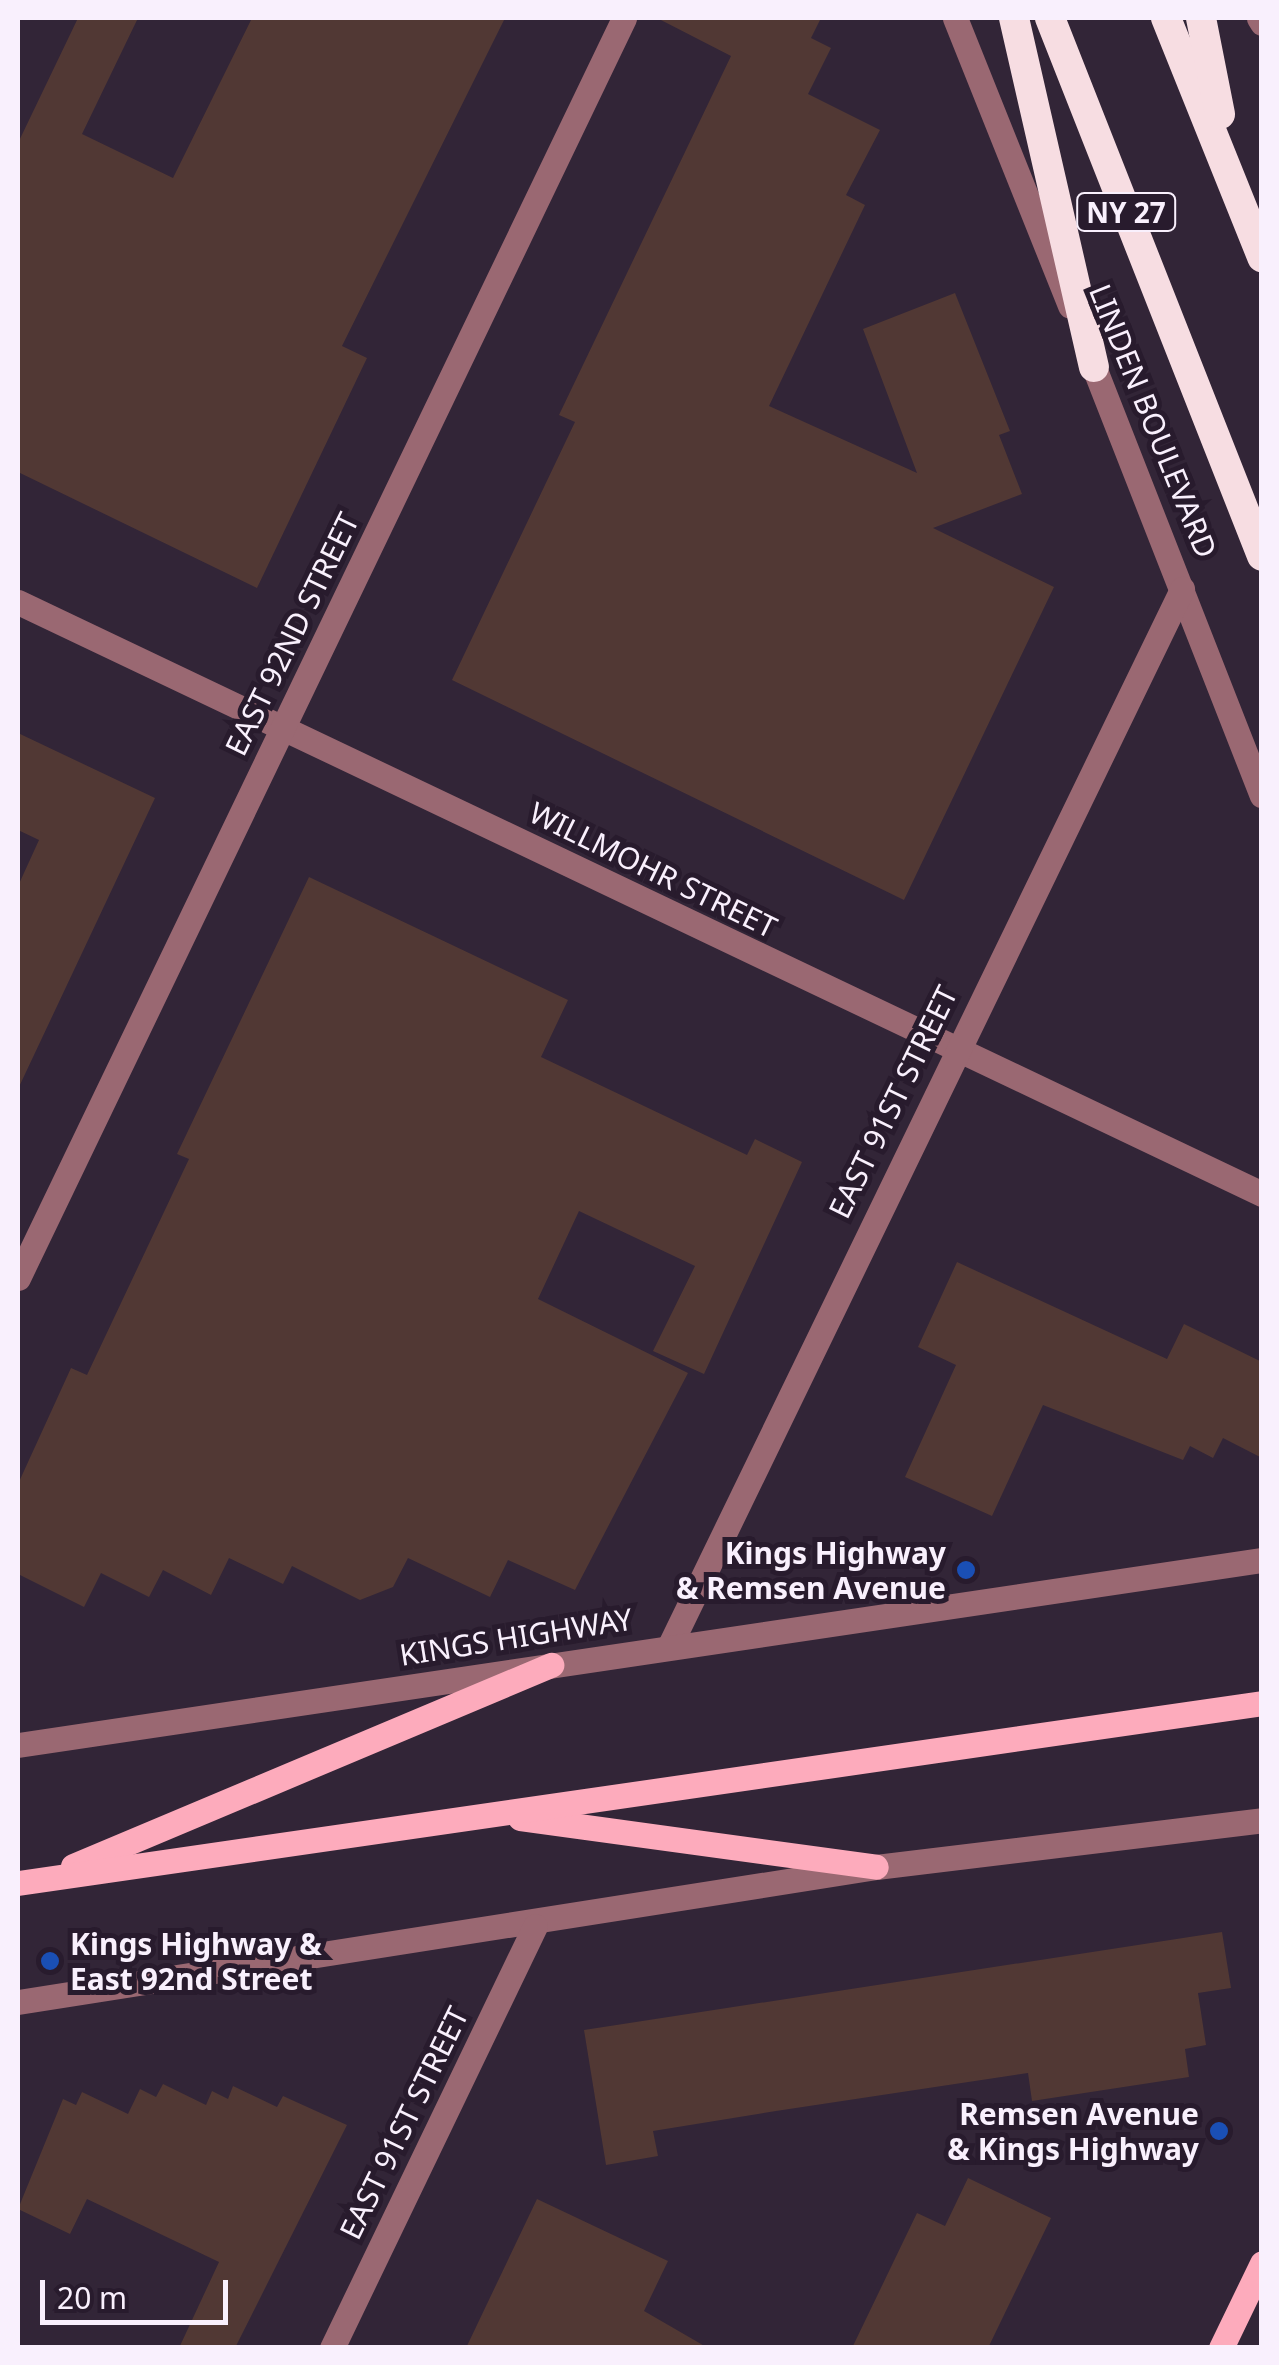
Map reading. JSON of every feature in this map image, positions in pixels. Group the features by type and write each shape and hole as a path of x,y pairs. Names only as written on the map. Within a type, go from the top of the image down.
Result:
{"highway":[{"path":"1014,18 1094,367"},
{"name":"LINDEN BOULEVARD","path":"1050,18 1262,556"},
{"path":"1166,18 1262,257"},
{"path":"1201,18 1234,186"}],"main road":[{"path":"29,1881 551,1665"},
{"path":"29,1881 1262,1703"},
{"path":"490,1814 876,1867"},
{"path":"1220,2348 1262,2263"}],"street":[{"name":"EAST 92ND STREET","path":"18,1278 624,18"},
{"name":"LINDEN BOULEVARD","path":"955,18 1262,794"},
{"name":"EAST 91ST STREET","path":"669,1647 954,1050 1182,589"},
{"name":"WILLMOHR STREET","path":"18,602 1262,1194"},
{"name":"KINGS HIGHWAY","path":"18,1745 1262,1560"},
{"path":"18,2002 534,1926 876,1867 1262,1820"},
{"name":"EAST 91ST STREET","path":"332,2348 534,1926"}],"building":[{"path":"78,18 138,18 82,134 173,178 252,18 505,18 342,346 367,358 257,588 18,472 18,143"},
{"path":"657,18 821,18 811,38 831,48 808,94 880,130 846,195 865,205 769,406 917,473 863,329 955,293 1010,431 999,435 1022,494 933,528 1054,587 904,900 452,680 575,422 559,415 731,56"},
{"path":"18,733 155,798 18,1089 18,886 39,840 18,830"},
{"path":"309,877 568,1000 541,1057 747,1155 755,1139 802,1162 704,1374 653,1351 695,1266 579,1211 538,1299 688,1373 575,1590 508,1560 490,1597 408,1558 393,1587 360,1600 292,1566 283,1584 229,1558 211,1595 163,1570 149,1597 101,1573 84,1607 18,1574 18,1484 71,1368 87,1375 189,1159 177,1154"},
{"path":"957,1262 1167,1359 1184,1324 1262,1362 1262,1458 1223,1438 1213,1458 1190,1446 1183,1460 1043,1405 992,1516 905,1477 956,1365 918,1347"},
{"path":"1222,1932 1231,1988 1198,1993 1206,2045 1185,2049 1189,2077 1032,2101 1028,2073 776,2111 653,2131 658,2156 606,2165 584,2030"},
{"path":"163,2084 206,2105 212,2091 228,2099 233,2086 277,2107 283,2096 347,2125 235,2348 179,2348 219,2262 87,2199 70,2234 18,2209 63,2099 76,2105 82,2092 128,2114 140,2089 156,2097"},
{"path":"968,2178 1051,2218 988,2348 852,2348 917,2213 945,2226"},
{"path":"537,2199 668,2261 644,2311 708,2348 466,2348"}],"place":[{"name":"Kings Highway & Remsen Avenue","path":"966,1570"},
{"name":"Kings Highway & East 92nd Street","path":"50,1961"},
{"name":"Remsen Avenue & Kings Highway","path":"1219,2131"}]}
